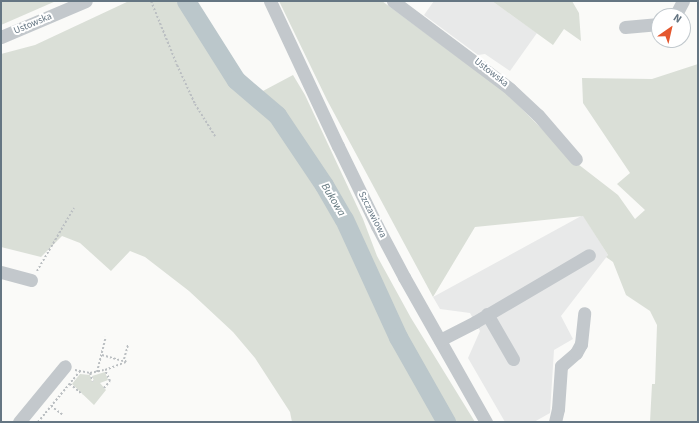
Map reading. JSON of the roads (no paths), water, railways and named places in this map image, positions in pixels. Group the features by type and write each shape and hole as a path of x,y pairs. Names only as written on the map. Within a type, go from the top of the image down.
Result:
{"street":[{"name":"Ustowska","path":"1,37 86,1"},
{"name":"Szczawiowa","path":"270,1 377,226 486,422"},
{"name":"Ustowska","path":"393,1 497,77 538,115 576,159"},
{"path":"625,26 651,24"},
{"path":"440,340 590,255"},
{"path":"1,272 31,280"},
{"path":"555,422 558,410 562,366 576,353 581,344 584,313"},
{"path":"487,314 513,358"},
{"path":"19,422 65,366"}],"waterway":[{"name":"Bukowa","path":"186,1 236,80 277,115 324,185 344,219 398,337 446,422"}]}
